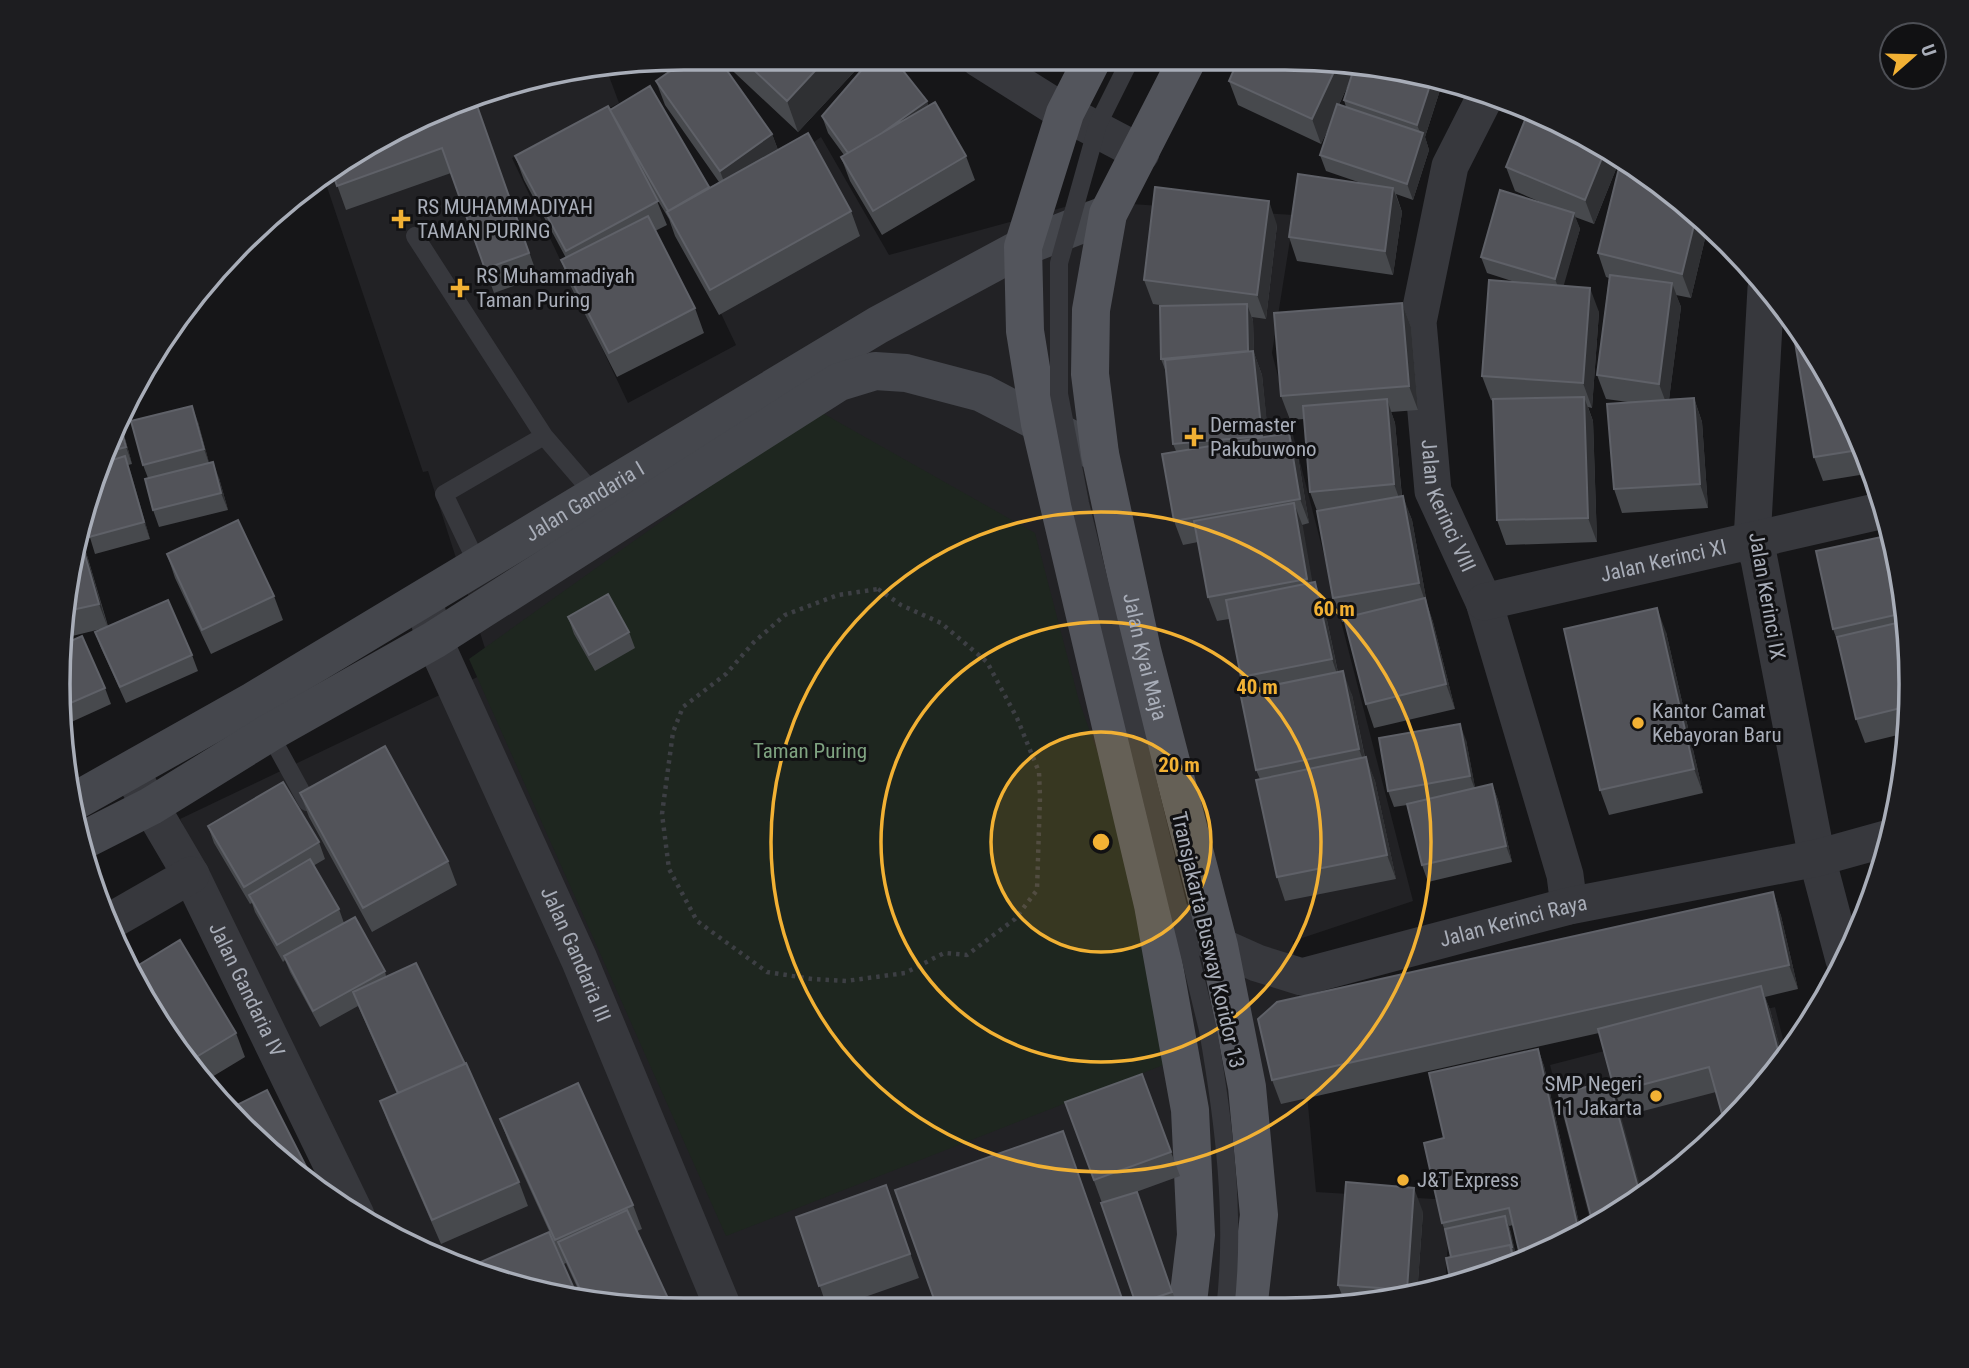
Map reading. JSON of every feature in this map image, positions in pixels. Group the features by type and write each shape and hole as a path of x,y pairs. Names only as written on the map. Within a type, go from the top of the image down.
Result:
{"main road":[{"path":"1087,70 1065,113 1023,247 1026,331 1040,424 1153,905 1190,1110 1196,1235 1188,1298"},
{"name":"Jalan Kyai Maja","path":"1182,70 1108,214 1091,310 1090,374 1100,454 1142,650 1219,946 1247,1087 1259,1215 1249,1298"},
{"name":"Jalan Gandaria I","path":"90,837 151,806 261,717 424,599 594,494 878,325 1023,247 1108,214"},
{"name":"Jalan Gandaria I","path":"81,798 130,771 261,717 433,640 839,382 876,371 906,373 982,393 1100,454"}],"street":[{"path":"997,70 1065,113 1141,153"},
{"name":"Jalan Kerinci VIII","path":"1482,103 1450,166 1418,322 1433,491 1484,602 1565,875 1569,906"},
{"name":"Jalan Kerinci IX","path":"1765,302 1752,541 1759,559 1816,858 1840,946"},
{"name":"Jalan Kerinci XI","path":"1484,602 1874,512"},
{"name":"Jalan Gandaria III","path":"424,599 433,640 579,959 719,1298"},
{"name":"Jalan Gandaria IV","path":"130,771 191,875 348,1198"},
{"name":"Jalan Kerinci Raya","path":"1153,905 1219,946 1257,963 1302,977 1569,906 1816,858 1878,841"},
{"path":"117,918 191,875"}],"lane":[{"name":"Transjakarta Busway Koridor 13","path":"1125,70 1098,124 1059,263 1059,394 1080,503 1210,1042 1220,1100 1228,1193 1229,1281 1227,1298"},
{"path":"415,236 544,436 594,494"},
{"path":"478,565 444,494 544,436"},
{"path":"261,717 307,802"}],"path":[{"path":"878,589 901,605 941,623 987,662 1017,718 1039,772 1037,890 1015,919 967,955 944,953 905,973 846,981 766,972 697,921 669,869 662,814 673,732 683,707 726,674 754,642 785,615 838,595 878,589"}],"shaded area":[{"path":"608,75 619,103 512,158 628,403 736,345 683,234 821,137 889,255 1087,201 1294,215 1272,353 1413,901 1293,941 1316,1192 1451,1200 1446,1276 1365,1293 1325,1297 644,1297 604,1293 525,1277 449,1251 412,1235 371,1212 180,819 492,670 428,471 423,472 326,185 412,133 449,117 525,91"},
{"name":"SMP Negeri 11 Jakarta","path":"1775,1007 1784,1042 1747,1089 1690,1146 1626,1195 1589,1218 1550,1065"}],"green space":[{"name":"Taman Puring","path":"817,410 1035,533 1079,701 1143,879 1171,1062 726,1236 469,659"}],"building":[{"path":"671,70 727,70 772,134 720,171 656,81"},
{"path":"754,70 816,70 787,101"},
{"path":"862,70 902,70 927,101 848,153 822,116"},
{"path":"1234,70 1334,72 1312,119 1229,81"},
{"path":"1352,74 1429,88 1417,125 1344,100"},
{"path":"650,86 709,187 668,211 610,110"},
{"path":"935,102 966,156 873,211 841,157"},
{"path":"1337,104 1423,133 1407,184 1320,155"},
{"path":"608,106 658,201 566,251 515,156"},
{"path":"477,107 529,253 485,269 442,148 337,186 335,179 377,152 412,133"},
{"path":"1525,119 1557,133 1602,158 1585,200 1506,167"},
{"path":"808,133 851,211 710,290 667,212"},
{"path":"1619,169 1694,226 1682,274 1598,253"},
{"path":"1298,174 1393,188 1385,251 1289,237"},
{"path":"1155,187 1269,201 1257,295 1144,280"},
{"path":"1500,190 1574,213 1555,279 1481,257"},
{"path":"648,216 695,308 609,353 561,260"},
{"path":"1610,275 1672,283 1659,384 1597,375"},
{"path":"1489,280 1590,288 1583,383 1482,376"},
{"path":"1402,303 1409,386 1281,396 1274,313"},
{"path":"1247,304 1248,351 1161,359 1160,306"},
{"path":"1795,341 1836,412 1853,451 1814,457"},
{"path":"1253,351 1262,436 1173,444 1165,360"},
{"path":"1584,397 1588,518 1497,520 1493,399"},
{"path":"1694,398 1700,484 1614,489 1607,404"},
{"path":"1387,399 1394,484 1310,492 1303,406"},
{"path":"192,406 204,449 143,465 131,421"},
{"path":"1289,433 1300,499 1174,521 1162,454"},
{"path":"123,436 126,447 117,449"},
{"path":"125,456 144,522 89,537 91,525 113,460"},
{"path":"213,462 221,493 153,510 145,479"},
{"path":"1403,496 1419,583 1333,598 1317,511"},
{"path":"1294,503 1307,579 1208,597 1194,521"},
{"path":"238,520 274,596 202,630 167,554"},
{"path":"1881,537 1895,615 1833,629 1816,551"},
{"path":"84,553 99,604 74,609"},
{"path":"1315,582 1332,659 1241,677 1226,600"},
{"path":"608,594 629,632 589,655 568,617"},
{"path":"1425,598 1446,684 1366,704 1344,618"},
{"path":"168,600 192,655 120,687 95,632"},
{"name":"Kantor Camat Kebayoran Baru","path":"1657,608 1694,769 1600,790 1564,629"},
{"path":"1896,623 1898,709 1856,719 1837,637"},
{"path":"82,636 105,688 70,703 70,684 71,641"},
{"path":"1343,671 1359,749 1256,770 1240,692"},
{"path":"1460,724 1470,776 1388,791 1379,738"},
{"path":"385,746 448,861 363,908 300,793"},
{"path":"1366,757 1387,855 1277,877 1256,780"},
{"path":"283,782 319,842 244,887 208,826"},
{"path":"1492,784 1506,846 1422,865 1407,804"},
{"path":"310,859 339,909 277,945 249,895"},
{"path":"1773,892 1789,965 1272,1080 1258,1019 1277,1002"},
{"path":"355,917 385,971 313,1011 284,956"},
{"path":"180,940 236,1033 196,1057 173,1025 138,965"},
{"path":"416,963 465,1064 398,1093 353,992"},
{"path":"1761,986 1778,1050 1722,1115 1709,1067 1615,1092 1598,1029"},
{"path":"1538,1049 1577,1224 1519,1251 1509,1208 1442,1223 1424,1143 1444,1138 1429,1073"},
{"path":"466,1063 519,1182 432,1220 380,1101"},
{"path":"1142,1074 1171,1152 1094,1180 1065,1102"},
{"path":"1609,1081 1638,1186 1591,1217 1559,1094"},
{"path":"578,1083 633,1205 555,1240 500,1119"},
{"path":"267,1090 307,1169 279,1146 237,1105"},
{"path":"1063,1131 1122,1298 934,1298 895,1190"},
{"path":"1346,1182 1414,1188 1407,1285 1389,1289 1338,1285"},
{"path":"886,1185 910,1254 819,1286 796,1217"},
{"path":"1137,1192 1172,1292 1154,1298 1134,1298 1101,1203"},
{"path":"627,1210 668,1298 580,1289 558,1242"},
{"path":"1505,1216 1512,1247 1510,1245 1451,1257 1445,1229"},
{"path":"549,1232 574,1288 525,1277 480,1262"},
{"path":"1510,1245 1512,1254 1449,1275 1446,1258"}],"place":[{"name":"RS MUHAMMADIYAH TAMAN PURING","path":"401,219"},
{"name":"RS Muhammadiyah Taman Puring","path":"460,288"},
{"name":"Dermaster Pakubuwono","path":"1194,437"},
{"name":"Kantor Camat Kebayoran Baru","path":"1638,723"},
{"name":"SMP Negeri 11 Jakarta","path":"1656,1096"},
{"name":"J&T Express","path":"1403,1180"}]}
